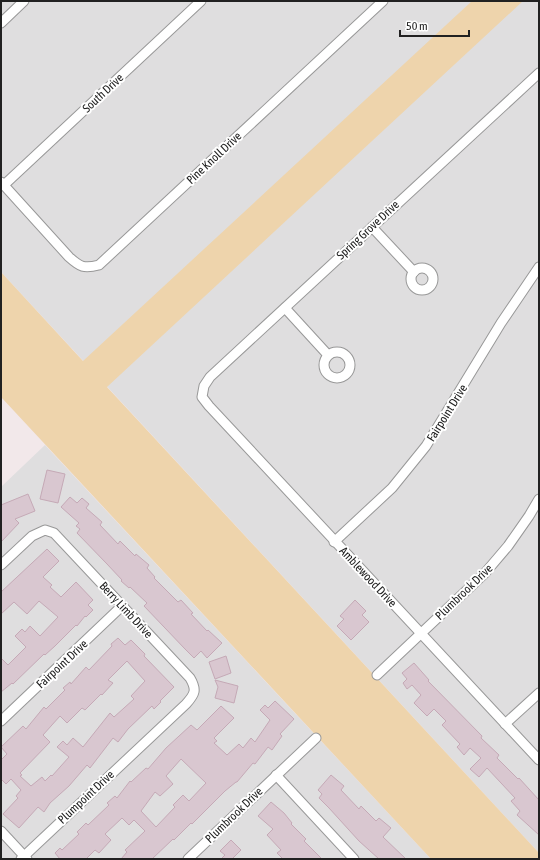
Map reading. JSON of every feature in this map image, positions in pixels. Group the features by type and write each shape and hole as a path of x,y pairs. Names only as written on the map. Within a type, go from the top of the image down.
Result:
{"street":[{"path":"1,23 24,1"},
{"name":"South Drive","path":"2,183 201,1"},
{"name":"Pine Knoll Drive","path":"2,183 78,265 87,268 99,265 382,1"},
{"name":"Spring Grove Drive","path":"203,391 204,386 210,377 539,73"},
{"path":"372,227 414,272"},
{"name":"Fairpoint Drive","path":"334,542 392,488 409,469 426,446 501,323 539,267"},
{"path":"285,308 328,355"},
{"name":"Amblewood Drive","path":"203,391 202,397 209,406 334,542 539,760"},
{"name":"Plumbrook Drive","path":"377,675 467,591 498,559 539,499"},
{"name":"Berry Limb Drive","path":"1,564 32,536 45,530 54,533 190,678 195,686 193,695 186,704 152,736"},
{"name":"Fairpoint Drive","path":"1,721 122,606"},
{"path":"505,724 539,693"},
{"name":"Plumpoint Drive","path":"24,858 152,736"},
{"name":"Plumbrook Drive","path":"189,859 316,738"},
{"path":"276,775 354,859"},
{"path":"1,831 24,858"}],"shaded area":[{"path":"1,1 539,1 539,853 1,272"},
{"path":"472,1 523,1 107,387 539,853 539,859 431,859 1,397 1,272 83,361"},
{"path":"45,445 431,859 1,859 1,487"}],"building":[{"path":"47,470 65,474 58,503 40,499"},
{"path":"28,494 35,511 15,519 19,523 1,542 1,505"},
{"path":"70,497 77,503 82,498 89,504 86,508 102,522 100,525 118,544 120,541 135,556 136,554 149,565 147,568 155,577 154,578 178,602 181,600 193,613 191,614 207,631 208,630 222,643 207,658 201,651 194,658 144,606 147,603 130,587 129,588 121,581 122,580 77,533 80,529 76,526 79,523 61,507"},
{"path":"47,549 59,561 43,577 52,585 50,587 61,597 76,582 93,600 88,605 93,610 13,684 12,683 1,692 1,658 8,665 26,647 15,636 22,629 25,632 30,626 40,636 58,617 39,601 27,614 14,602 1,614 1,592"},
{"path":"355,600 366,611 362,615 369,622 351,640 337,626 344,619 340,616"},
{"path":"118,638 125,645 131,640 145,654 144,656 174,687 154,709 152,706 128,729 118,742 113,738 90,768 87,765 69,786 50,803 44,812 38,807 19,828 3,814 18,798 16,796 21,790 11,779 6,784 1,779 1,760 7,754 1,747 23,726 26,729 44,707 46,709 65,690 63,688 70,682 71,684 86,667 89,670 112,646 111,644","holes":["127,661 145,681 131,696 134,699 114,717 110,713 83,747 73,738 67,745 63,741 57,747 69,757 52,776 51,775 45,781 42,777 31,786 20,776 22,775 20,773 50,742 43,735 60,716 67,723 82,708 85,710 113,683 108,680"]},
{"path":"226,656 231,673 215,679 209,662"},
{"path":"414,663 429,680 428,681 482,736 481,738 499,755 497,758 518,779 519,778 539,800 539,835 517,815 520,811 511,801 515,798 487,768 479,777 470,769 481,758 470,748 464,755 457,747 460,744 442,725 446,721 434,709 427,716 414,703 421,695 412,685 407,689 403,683 407,679 402,673"},
{"path":"215,680 238,686 234,703 215,698 218,687"},
{"path":"275,701 294,719 280,734 282,736 272,750 268,747 255,764 253,763 237,782 225,791 192,824 191,823 152,859 121,859 127,852 125,850 145,831 134,820 129,825 122,818 105,834 111,840 99,853 95,850 86,859 60,859 55,853 60,848 62,850 79,834 77,832 86,823 88,825 109,805 107,803 115,796 117,798 130,781 131,782 146,768 148,769 166,748 191,725 197,730 221,706 234,718 214,738 217,741 214,743 227,755 239,744 243,748 251,738 255,742 270,720 260,710 265,705 268,708","holes":["181,759 206,783 189,801 183,795 173,805 175,807 156,827 141,811 155,792 160,796 173,784 166,776"]},
{"path":"331,775 344,786 341,790 359,809 361,806 376,821 379,818 391,828 383,837 406,859 379,859 359,841 319,798 322,794 318,790"},
{"path":"271,802 284,813 292,823 291,824 306,839 304,841 322,859 283,859 277,853 281,850 267,835 273,829 258,816"},
{"path":"231,840 241,850 232,859 221,859 225,855 220,851"}]}
